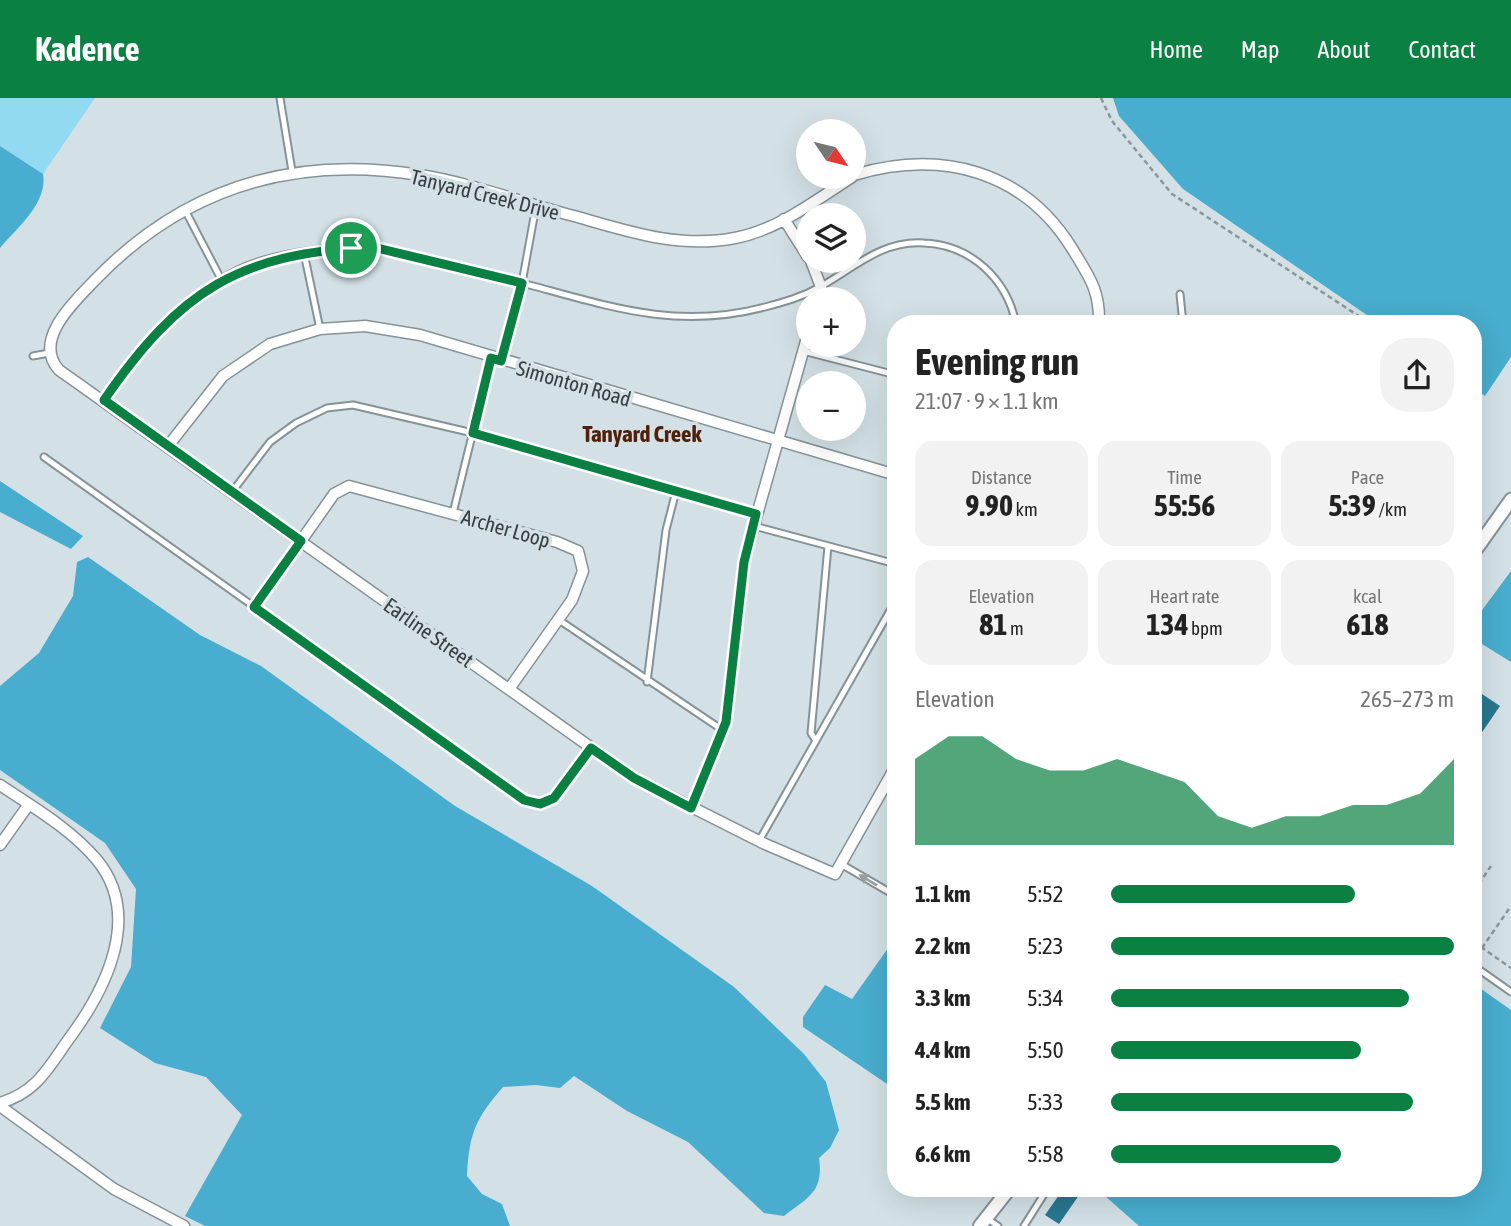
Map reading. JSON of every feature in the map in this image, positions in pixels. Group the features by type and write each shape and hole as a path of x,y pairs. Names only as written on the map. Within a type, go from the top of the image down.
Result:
{"street":[{"name":"Tanyard Creek Drive","path":"866,173 904,165 948,166 996,177 1034,204 1062,232 1099,298 1099,315"},
{"name":"Tanyard Creek Drive","path":"49,353 49,342 54,330 85,289 146,232 185,210 237,187 292,171 360,168 422,175 665,241 736,238 784,219 832,189"},
{"path":"784,219 796,237"},
{"path":"816,273 821,287"},
{"name":"Simonton Road","path":"168,446 223,376 270,344 320,329 379,328 420,335 496,360 887,473"},
{"name":"Earline Street","path":"49,353 50,360 59,370 634,778 759,841 838,869"},
{"path":"691,808 724,732 744,562 801,357"},
{"name":"Archer Loop","path":"301,541 334,495 349,486 572,546 578,551 583,571 572,600 509,689"},
{"path":"1482,541 1511,500"},
{"path":"838,869 887,782"},
{"path":"0,785 66,831 98,861 110,882 118,912 118,941 110,967 94,999 53,1061 29,1091 0,1105 114,1189 184,1226"},
{"path":"0,845 29,804"},
{"path":"983,1222 1003,1197"}],"lane":[{"path":"280,98 292,171"},
{"path":"453,513 473,433 522,283 536,206"},
{"path":"185,210 221,279"},
{"path":"821,287 857,262 904,243 947,246 968,254 985,267 1012,306 1014,315"},
{"path":"104,400 151,337 221,279 253,266 304,253 373,247 594,303 669,318 738,314 796,299"},
{"path":"304,253 320,329"},
{"path":"1180,294 1182,315"},
{"path":"33,356 49,353"},
{"path":"826,357 887,373"},
{"path":"232,492 270,442 296,423 327,408 353,405 384,410 473,433 756,514"},
{"path":"44,457 524,800 540,804 554,798 591,748"},
{"path":"647,682 666,530 676,491"},
{"path":"753,525 887,562"},
{"path":"254,607 301,541"},
{"path":"816,741 811,733 828,546"},
{"path":"759,841 887,616"},
{"path":"559,620 724,732"},
{"path":"838,869 887,892"},
{"path":"1482,972 1511,992"},
{"path":"1024,1226 1042,1197"},
{"path":"983,1222 998,1226"}],"path":[{"path":"1101,98 1112,121 1172,194 1357,315"},
{"path":"1482,879 1491,866"},
{"path":"1511,906 1482,948 1511,968"}],"shaded area":[{"path":"0,98 95,98 43,174 0,146"},
{"path":"1113,98 1511,98 1511,357 1485,396 1482,394 1482,315 1367,315 1183,189 1119,116"},
{"path":"0,146 43,174 43,185 41,195 30,214 0,248"},
{"path":"0,481 83,536 71,549 0,512"},
{"path":"88,557 200,635 261,666 455,806 592,886 734,987 804,1054 826,1082 839,1130 830,1148 819,1158 819,1179 812,1193 784,1216 764,1213 688,1142 627,1111 574,1076 560,1088 536,1085 503,1087 480,1117 472,1137 467,1176 482,1194 502,1204 510,1226 205,1226 185,1216 242,1115 206,1077 155,1063 100,1028 131,967 136,889 105,843 0,770 0,686 39,653 73,596 77,562"},
{"path":"1511,571 1511,662 1482,644 1482,610"},
{"path":"887,950 887,1084 803,1027 803,1017 825,985 852,999"},
{"path":"1482,990 1511,1010 1511,1226 1139,1226 1106,1197 1482,1197"}],"building":[{"path":"1482,694 1500,706 1482,732"},
{"path":"1058,1197 1078,1197 1059,1224 1045,1215"}],"district":[{"name":"Tanyard Creek","path":"642,434"}],"route":[{"path":"373,247 403,253 522,283 501,361 491,358 473,433 756,514 744,562 723,737 691,808 634,778 591,748 554,798 540,804 524,800 254,607 301,541 104,400 151,337 221,279 286,256 325,249 351,248 373,247"}]}
